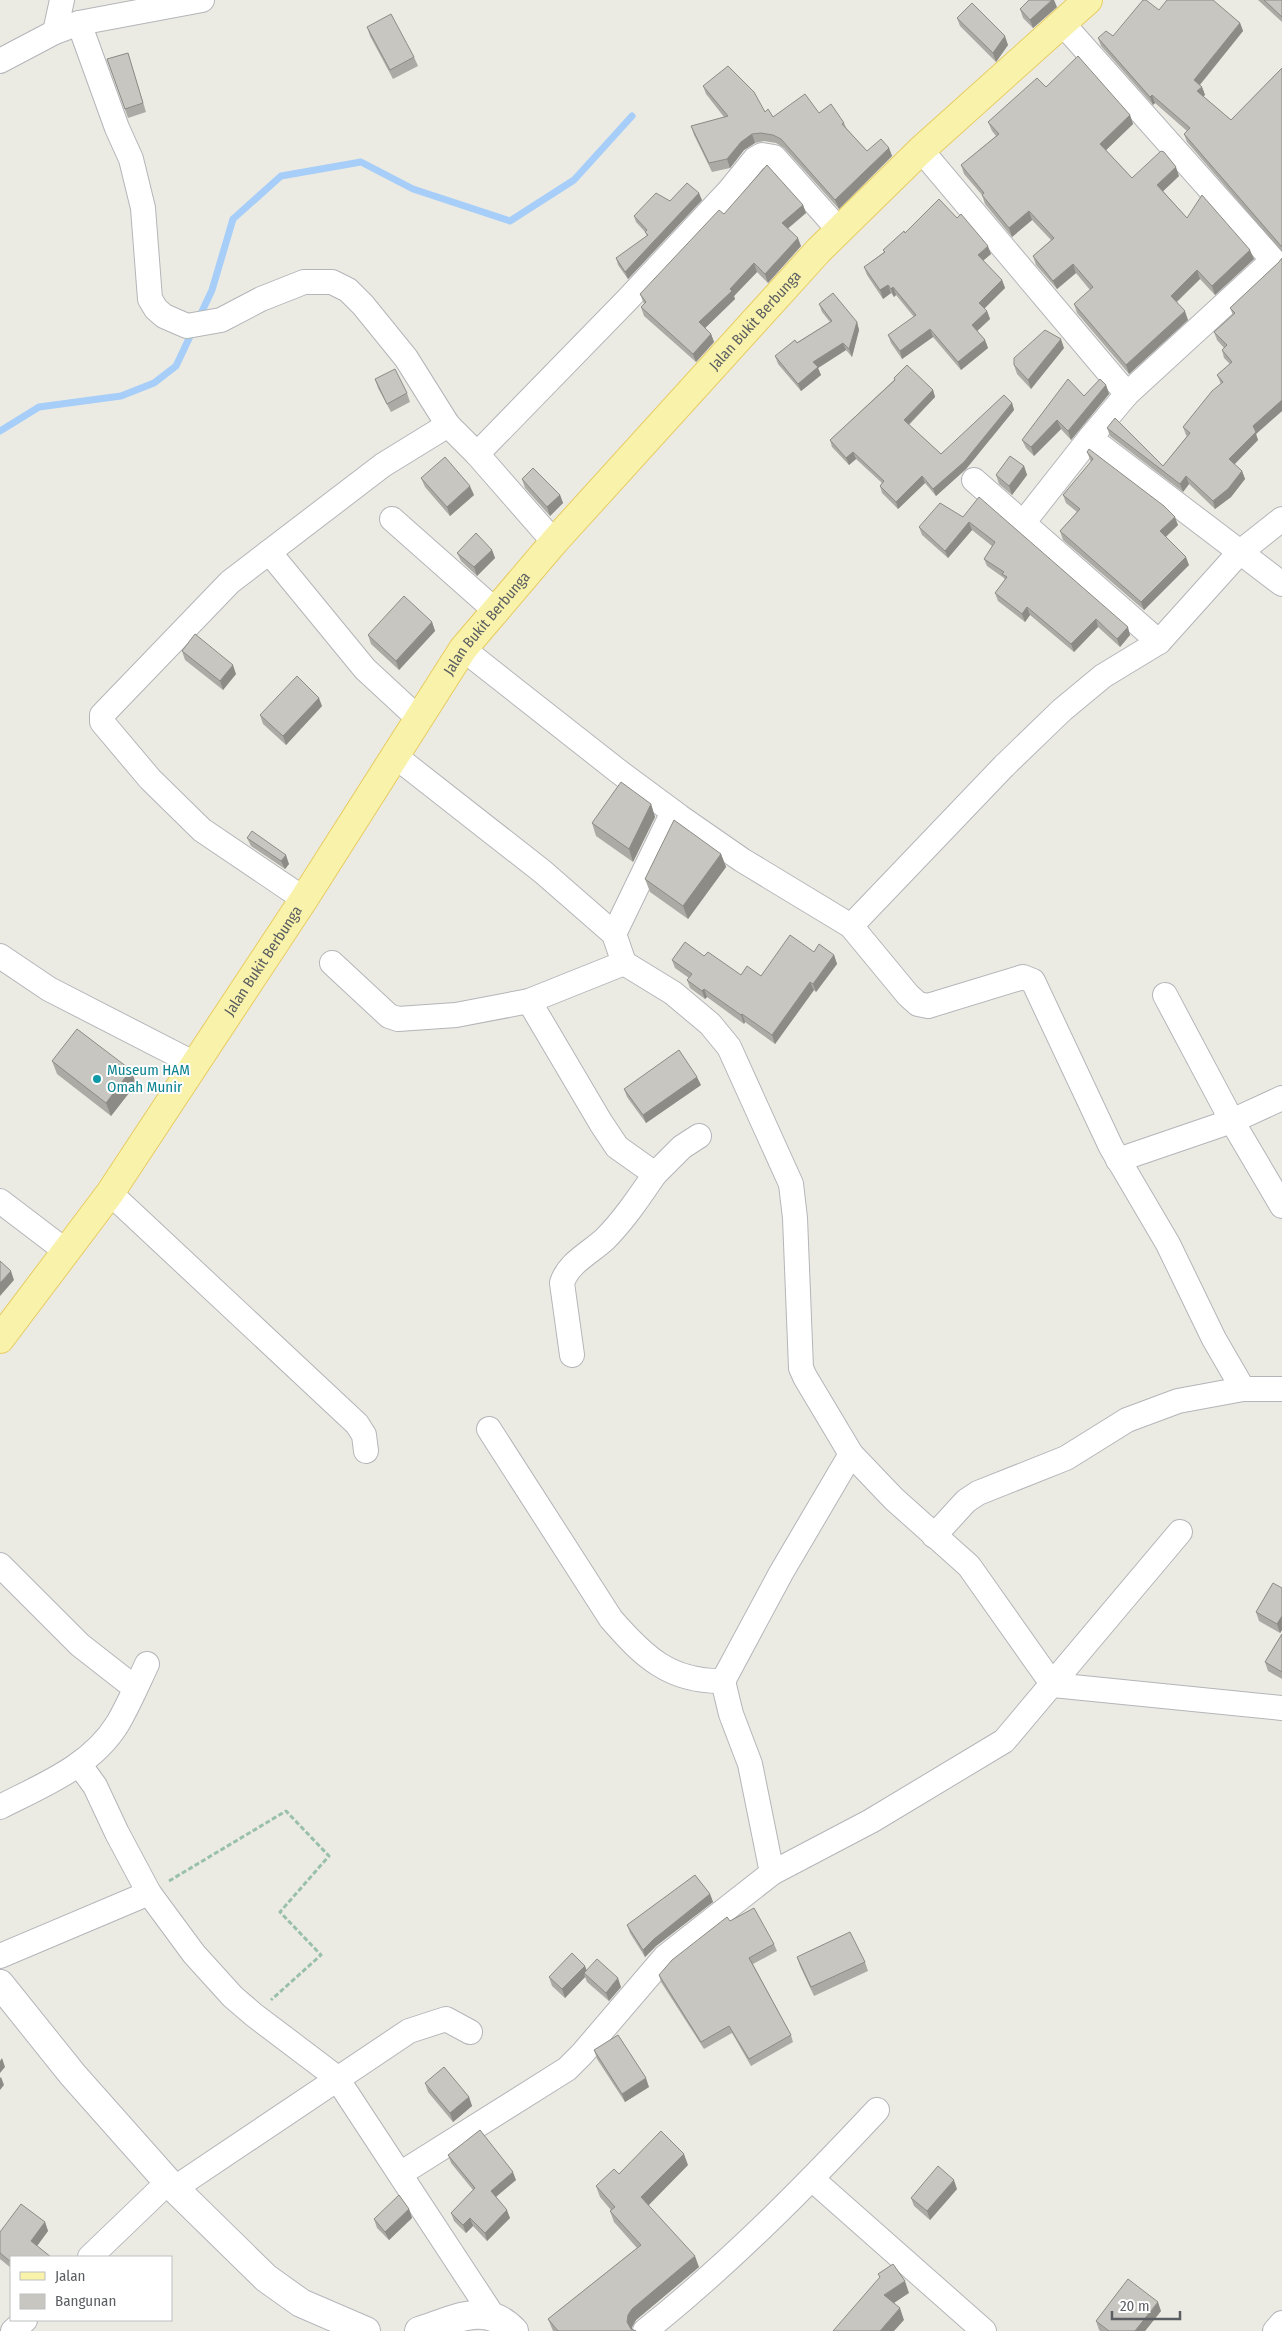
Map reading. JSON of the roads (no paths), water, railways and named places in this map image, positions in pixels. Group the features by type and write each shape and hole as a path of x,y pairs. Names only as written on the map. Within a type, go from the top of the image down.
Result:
{"main road":[{"name":"Jalan Bukit Berbunga","path":"0,1339 67,1252 110,1192 196,1064 304,899 463,649 497,612 554,542 840,230 921,150 1088,0"}],"street":[{"path":"55,32 62,0"},
{"path":"0,61 55,32 79,23 202,0"},
{"path":"79,23 117,128 131,159 143,208 150,299 156,309 164,316 197,325 221,320 261,299 304,282 321,280 332,282 348,290 363,305 406,358 448,426 477,454 554,542"},
{"path":"1024,523 1127,394 1279,261 1063,24"},
{"path":"921,150 1127,394"},
{"path":"477,454 628,300 729,191 755,159 762,155 774,157 840,230"},
{"path":"304,899 202,830 150,780 102,719 105,710 230,582 383,465 448,426"},
{"path":"1090,438 1282,584"},
{"path":"974,480 1159,642"},
{"path":"392,519 497,612"},
{"path":"851,926 1004,766 1062,710 1103,676 1159,642 1239,553 1282,519"},
{"path":"269,552 365,669 419,719"},
{"path":"463,649 673,812 742,860 851,926 908,995 923,1006 1023,977 1033,981 1118,1160 1168,1244 1214,1339 1243,1389"},
{"path":"395,756 543,872 614,934 624,963 672,993 710,1024 729,1047 790,1184 794,1218 801,1368 851,1454 894,1499 976,1575 1053,1686 1282,1708"},
{"path":"614,934 673,812"},
{"path":"0,956 49,989 196,1064"},
{"path":"332,963 393,1019 456,1015 529,1001 624,963"},
{"path":"1166,995 1232,1120 1282,1206"},
{"path":"529,1001 601,1123 617,1146 655,1174"},
{"path":"1118,1160 1232,1120 1282,1098"},
{"path":"572,1355 562,1283 564,1275 604,1239 655,1174 682,1147 699,1136"},
{"path":"110,1192 357,1424 364,1435 366,1451"},
{"path":"0,1201 67,1252"},
{"path":"934,1536 966,1501 978,1493 1066,1458 1128,1420 1178,1401 1243,1389 1282,1389"},
{"path":"489,1429 611,1619 633,1645 660,1666 676,1675 694,1680 723,1681"},
{"path":"772,1873 750,1764 731,1714 723,1681 781,1573 851,1454"},
{"path":"400,2174 567,2069 666,1957 772,1873 872,1821 1004,1741 1053,1686 1180,1532"},
{"path":"0,1565 80,1645 135,1688"},
{"path":"0,1807 79,1764 90,1756 118,1724 147,1664"},
{"path":"79,1764 95,1786 117,1833 149,1893 194,1954 233,1997 336,2078 504,2324"},
{"path":"0,1956 149,1893"},
{"path":"0,1984 73,2075 171,2185 282,2291 301,2303 366,2331"},
{"path":"91,2256 171,2185 409,2031 446,2019 470,2032"},
{"path":"646,2331 719,2270 812,2179 878,2110"},
{"path":"812,2179 984,2331"},
{"path":"419,2331 482,2313 504,2324"},
{"path":"13,2331 23,2321"},
{"path":"1275,2331 1282,2323"}],"waterway":[{"path":"198,320 212,290 233,219 281,176 361,162 413,189 510,221 574,180 632,116"},
{"path":"0,431 39,407 121,396 154,383 176,366 193,330"}],"place":[{"name":"Museum HAM Omah Munir","path":"97,1079"}]}
